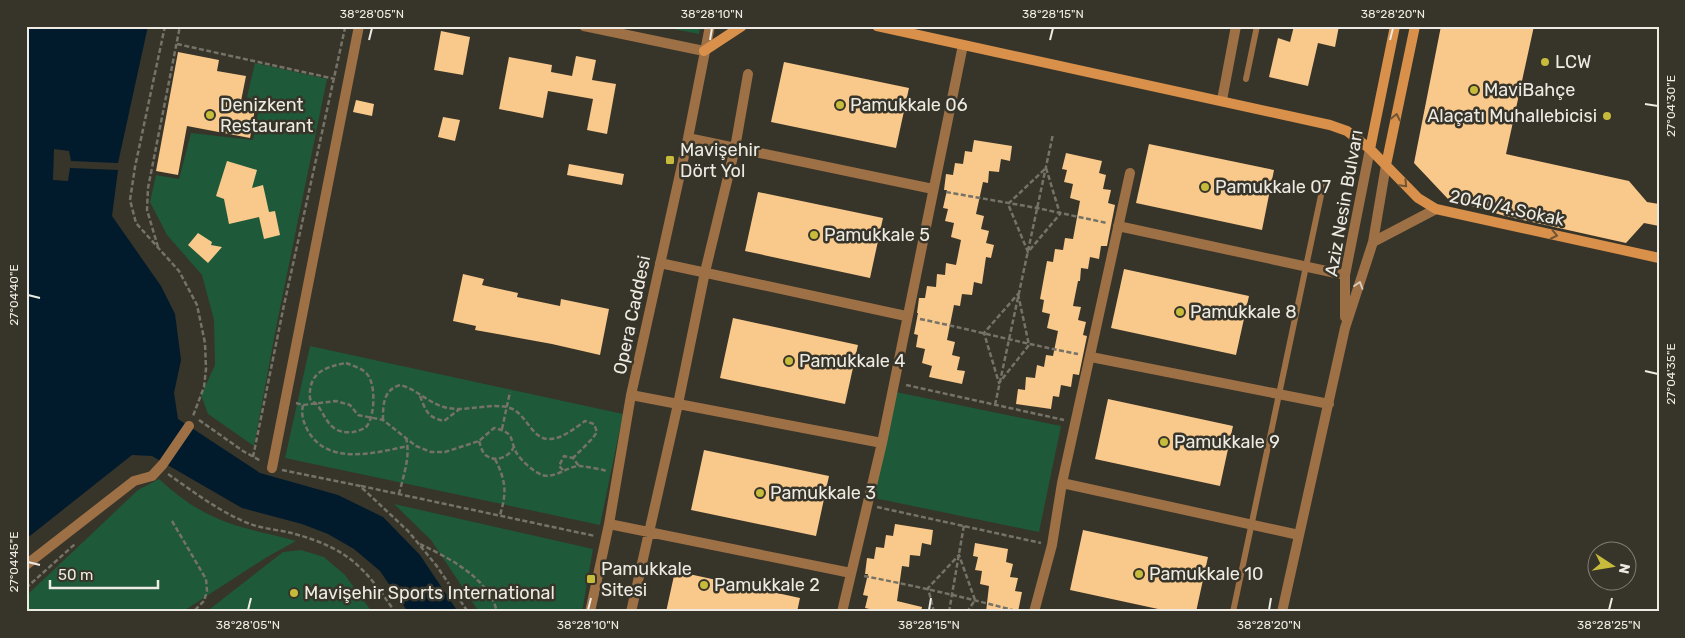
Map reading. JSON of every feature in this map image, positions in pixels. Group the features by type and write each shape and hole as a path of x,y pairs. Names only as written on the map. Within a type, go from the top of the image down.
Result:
{"street":[{"path":"272,468 359,26"},
{"path":"584,26 704,51 742,26"},
{"name":"Opera Caddesi","path":"590,612 609,524 631,395 688,138 710,26"},
{"name":"2040/4.Sokak","path":"877,26 1330,125 1347,131 1370,149 1418,198 1436,209 1659,258"},
{"path":"1222,100 1236,26"},
{"name":"Aziz Nesin Bulvarı","path":"1346,328 1345,275 1395,26"},
{"name":"Aziz Nesin Bulvarı","path":"1282,612 1346,328 1373,242 1386,165 1415,26"},
{"path":"842,612 882,443 906,316 963,44"},
{"path":"631,612 678,404 705,272 735,148 748,74"},
{"path":"688,138 933,189"},
{"path":"1034,612 1052,545 1062,483 1130,172"},
{"path":"1373,242 1436,209"},
{"path":"1118,226 1345,275"},
{"path":"660,264 906,316"},
{"path":"1091,356 1329,404"},
{"path":"631,395 882,443"},
{"path":"26,565 134,481 152,476 189,426"},
{"path":"1062,483 1299,535"},
{"path":"609,524 850,573"}],"lane":[{"path":"1246,79 1257,26"},
{"path":"1233,612 1322,186"}],"path":[{"path":"165,26 135,167 130,200 136,223 179,271 197,305 205,343 204,387 189,426"},
{"path":"159,249 147,210 148,188 180,26"},
{"path":"253,457 345,26"},
{"path":"176,44 348,82"},
{"path":"995,405 1053,134"},
{"path":"1008,204 1046,168"},
{"path":"1046,168 1060,214"},
{"path":"933,189 1037,208 1118,226"},
{"path":"1008,204 1028,252"},
{"path":"1028,252 1060,214"},
{"path":"984,333 1018,294"},
{"path":"999,383 1029,344 1018,294"},
{"path":"906,316 1091,356"},
{"path":"984,333 999,383"},
{"path":"346,363 368,374 373,388 370,418 366,427 359,431 346,433 335,428 323,417 317,404 310,399 309,392 313,380 322,369 346,363"},
{"path":"894,382 1076,423"},
{"path":"383,420 381,409 384,402 394,387 400,385 409,387 419,395 448,408 498,406 512,408 526,420 540,437 548,439 559,437 585,421 594,424 597,432 573,458"},
{"path":"502,429 510,392"},
{"path":"419,395 429,416 435,419 444,421 461,408"},
{"path":"285,401 303,405 336,401 350,406 358,415 383,420 416,446 431,452 445,452 479,441 494,428 502,429 510,436 516,451 533,470 545,476 556,475 563,470 579,466 618,473"},
{"path":"303,405 301,415 310,434 316,441 336,452 363,454 408,446"},
{"path":"193,415 272,468 605,538"},
{"path":"399,494 408,446 406,437"},
{"path":"479,441 484,453 489,458 495,459 509,454 513,451 514,445"},
{"path":"563,470 559,466 564,456 573,458 579,466"},
{"path":"495,459 505,484 506,493 500,516"},
{"path":"161,466 218,508 252,524 295,534 333,547 352,559 375,581 395,612"},
{"path":"360,486 408,531 436,565 468,612"},
{"path":"867,505 1052,545"},
{"path":"172,521 206,579 207,592 204,601 192,612"},
{"path":"949,612 964,525"},
{"path":"418,543 464,569 483,586 496,604 498,612"},
{"path":"928,588 959,555"},
{"path":"959,555 975,600"},
{"path":"850,573 928,588 952,596 1020,612"},
{"path":"928,588 934,612"},
{"path":"967,612 975,600"}],"green space":[{"path":"658,26 700,26 699,34"},
{"path":"255,63 327,79 254,446 208,414 201,395 215,365 214,320 202,275 167,235 150,202 156,175 179,179 191,133 253,140 260,102 247,97"},
{"path":"310,346 623,414 600,525 285,458"},
{"path":"896,392 1061,426 1039,532 874,498"},
{"path":"159,479 185,500 214,517 244,528 296,541 267,557 182,612 26,612 26,596 138,490"},
{"path":"394,504 593,549 582,612 479,612 431,540"},
{"name":"Mavişehir Sports International","path":"301,550 324,557 345,575 372,612 206,612 283,552"}],"water":[{"path":"26,26 148,26 118,163 71,161 69,151 54,149 53,180 68,181 70,168 118,170 112,216 161,286 175,314 181,360 174,393 178,419 260,473 338,495 383,517 420,555 458,612 408,612 380,571 354,549 328,534 302,524 242,508 152,456 132,455 26,539"}],"building":[{"path":"1294,26 1339,26 1335,47 1318,43 1308,86 1269,77 1278,38 1290,42"},
{"name":"MaviBahçe","path":"1441,26 1534,26 1506,154 1629,181 1647,202 1659,204 1659,226 1644,223 1626,243 1505,216 1448,199 1414,163"},
{"path":"441,31 470,37 463,75 434,70"},
{"name":"Denizkent Restaurant","path":"178,52 219,60 217,71 246,76 241,101 256,103 250,138 187,126 178,175 156,171"},
{"path":"576,56 596,60 592,80 616,84 607,134 587,130 593,99 548,91 543,118 499,109 509,57 552,65 551,72 572,76"},
{"name":"Pamukkale 06","path":"784,62 909,88 896,148 771,122"},
{"path":"356,100 374,104 372,116 353,112"},
{"path":"443,117 460,120 455,141 438,137"},
{"path":"974,140 1012,146 1010,161 1001,159 999,172 989,171 988,183 983,182 976,214 984,216 981,229 989,231 986,243 994,245 991,258 986,257 982,284 974,282 972,295 962,294 960,306 954,305 947,340 955,342 952,355 960,357 957,370 965,371 962,384 929,377 932,366 922,363 925,349 916,347 918,335 914,334 919,298 925,298 927,286 936,287 937,274 945,275 946,263 956,265 961,240 951,237 954,223 945,221 948,209 943,208 947,190 944,190 946,174 953,175 955,163 963,164 965,151 972,152"},
{"name":"Pamukkale 07","path":"1149,144 1274,170 1262,230 1136,203"},
{"path":"1066,153 1102,161 1099,173 1106,175 1103,189 1111,190 1108,203 1115,205 1107,246 1101,246 1099,259 1090,257 1088,269 1081,268 1080,281 1078,281 1073,306 1081,307 1078,320 1086,322 1083,335 1087,336 1079,375 1073,374 1071,387 1061,385 1059,397 1053,396 1051,409 1016,404 1018,389 1025,390 1026,377 1035,378 1037,365 1044,367 1046,355 1053,356 1058,331 1047,328 1050,314 1042,312 1044,300 1040,299 1047,261 1053,262 1055,249 1063,250 1065,238 1073,239 1080,201 1070,198 1073,184 1064,182 1067,170 1062,169"},
{"path":"227,161 257,170 252,188 263,185 269,212 275,211 280,235 264,239 259,217 229,224 224,199 216,196"},
{"path":"569,164 624,174 622,185 567,175"},
{"name":"Pamukkale 5","path":"758,192 883,218 870,278 745,251"},
{"path":"198,233 212,242 211,245 222,247 208,263 188,245"},
{"name":"Pamukkale 8","path":"1124,269 1249,296 1236,355 1111,328"},
{"path":"463,274 484,279 482,285 518,293 517,297 560,306 561,299 609,309 600,355 475,330 476,326 453,321"},
{"name":"Pamukkale 4","path":"733,318 858,345 845,404 720,378"},
{"name":"Pamukkale 9","path":"1108,399 1233,426 1220,486 1095,459"},
{"name":"Pamukkale 3","path":"704,450 829,476 816,536 691,510"},
{"path":"895,524 933,530 931,545 922,543 920,556 910,555 909,567 902,566 897,601 922,607 921,612 874,612 874,610 865,608 868,596 863,595 868,574 865,574 867,558 874,559 876,547 884,548 886,535 893,536"},
{"name":"Pamukkale 10","path":"1083,530 1208,557 1196,612 1172,612 1070,590"},
{"path":"975,543 1008,549 1006,562 1013,564 1010,577 1018,578 1015,591 1022,592 1018,612 986,612 989,586 980,584 982,571 975,570 978,557 973,556"},
{"name":"Pamukkale 2","path":"675,571 800,598 797,612 666,612"}],"place":[{"name":"LCW","path":"1545,62"},
{"name":"MaviBahçe","path":"1474,90"},
{"name":"Pamukkale 06","path":"840,105"},
{"name":"Denizkent Restaurant","path":"210,115"},
{"name":"Alaçatı Muhallebicisi","path":"1607,116"},
{"name":"Mavişehir Dört Yol","path":"670,160"},
{"name":"Pamukkale 07","path":"1205,187"},
{"name":"Pamukkale 5","path":"814,235"},
{"name":"Pamukkale 8","path":"1180,312"},
{"name":"Pamukkale 4","path":"789,361"},
{"name":"Pamukkale 9","path":"1164,442"},
{"name":"Pamukkale 3","path":"760,493"},
{"name":"Pamukkale 10","path":"1139,574"},
{"name":"Pamukkale Sitesi","path":"591,579"},
{"name":"Pamukkale 2","path":"704,585"},
{"name":"Mavişehir Sports International","path":"294,593"}]}
